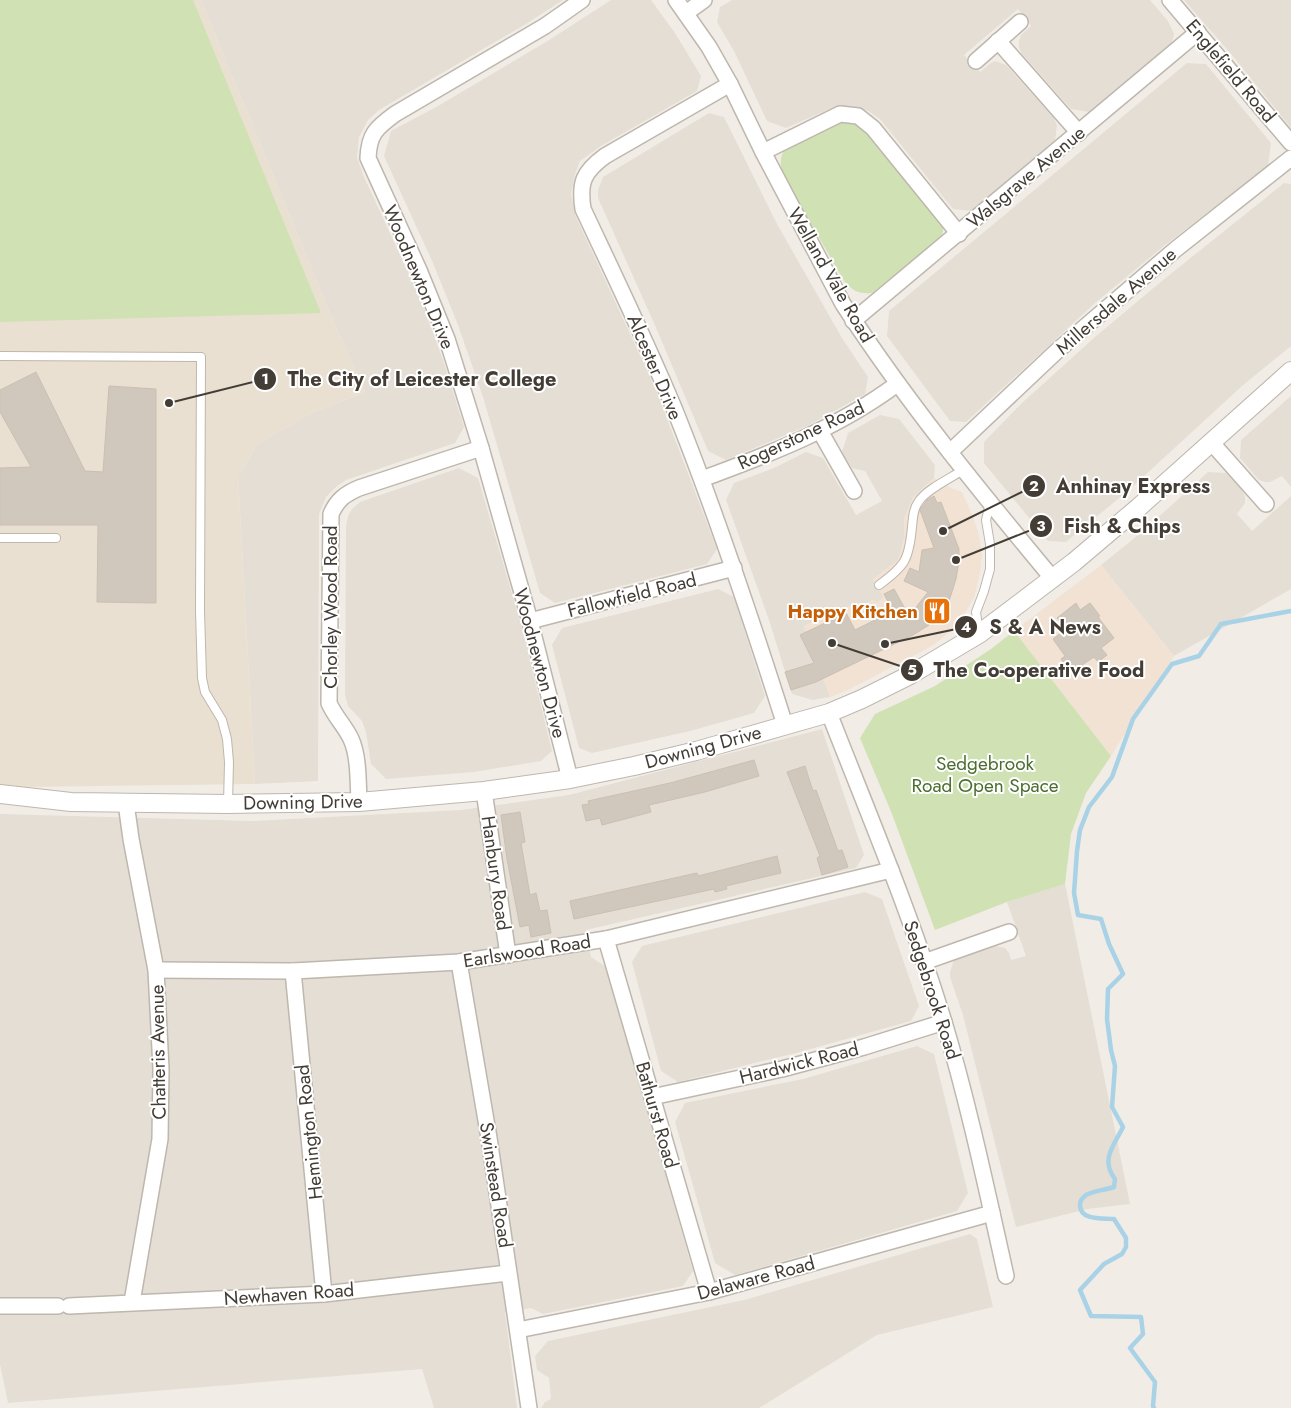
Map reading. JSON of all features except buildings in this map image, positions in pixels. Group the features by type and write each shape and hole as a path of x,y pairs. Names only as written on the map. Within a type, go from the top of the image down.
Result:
{"street":[{"name":"Woodnewton Drive","path":"570,779 530,621 481,448 447,339 420,270 373,171 368,158 368,147 372,135 388,119 545,26 582,0"},
{"name":"Welland Vale Road","path":"676,0 730,84 763,152 853,321 897,384 963,470 1052,579"},
{"path":"686,13 704,0"},
{"name":"Englefield Road","path":"1170,0 1291,143"},
{"path":"976,61 1020,22"},
{"name":"Walsgrave Avenue","path":"853,321 1198,32"},
{"path":"998,41 1079,133"},
{"name":"Alcester Drive","path":"730,84 605,156 592,166 582,181 581,194 584,209 674,407 702,479 734,568 785,725"},
{"path":"763,152 840,114 858,116 873,128 959,234"},
{"name":"Millersdale Avenue","path":"950,452 1058,350 1176,249 1291,158"},
{"name":"Downing Drive","path":"0,794 70,802 228,804 359,802 484,791 570,779 634,766 696,751 829,713 910,675 979,634 1074,562 1139,507 1291,371"},
{"name":"Rogerstone Road","path":"702,479 768,455 820,431 877,399 897,384"},
{"path":"820,431 854,491"},
{"path":"1211,442 1266,504"},
{"name":"Chorley Wood Road","path":"359,802 352,741 347,730 334,714 330,703 331,514 336,503 345,494 358,488 481,448"},
{"name":"Fallowfield Road","path":"530,621 734,568"},
{"name":"Sedgebrook Road","path":"829,713 891,870 944,1022 1006,1276"},
{"name":"Hanbury Road","path":"484,791 508,955"},
{"name":"Chatteris Avenue","path":"126,802 131,839 156,970 161,1069 160,1139 132,1302"},
{"name":"Earlswood Road","path":"156,970 293,971 459,962 606,939 891,870"},
{"path":"924,962 1009,932"},
{"name":"Bathurst Road","path":"606,939 709,1292"},
{"name":"Swinstead Road","path":"459,962 489,1138 529,1408"},
{"name":"Hemington Road","path":"293,971 324,1294"},
{"name":"Hardwick Road","path":"652,1097 782,1069 864,1047 944,1022"},
{"name":"Delaware Road","path":"518,1330 709,1292 992,1213"},
{"name":"Newhaven Road","path":"0,1306 64,1306 324,1294 508,1273"}],"lane":[{"path":"0,356 201,357 200,611 202,678 205,692 222,720 227,739 229,762 228,804"},
{"path":"879,585 902,566 908,556 911,544 913,514 917,503 927,493 963,470"},
{"path":"979,634 976,612 990,569 990,544 986,520 990,503"},
{"path":"0,538 56,538"}],"shaded area":[{"path":"0,0 201,0 332,318 365,392 310,414 257,444 238,476 255,784 25,787 0,784"},
{"path":"201,0 563,0 526,24 379,110 368,120 359,137 357,157 364,177 421,300 443,360 464,427 455,443 346,480 326,497 319,514 318,781 255,784 238,476 257,444 310,414 365,392 332,318"},
{"path":"611,0 651,0 675,33 701,76 697,91 601,146 580,161 571,194 576,217 656,390 717,549 707,564 555,603 540,593 483,397 458,325 433,263 384,156 391,131 438,106 546,42"},
{"path":"732,0 1150,0 1168,21 1174,34 1172,42 1089,112 1071,109 1022,54 1019,41 1021,35 1031,26 1018,9 964,55 980,72 995,61 1006,65 1054,118 1057,126 1055,140 972,211 953,209 880,119 868,111 852,106 834,107 786,128 767,121 735,53 717,22 720,7"},
{"path":"1184,0 1291,0 1291,128 1232,55"},
{"path":"1187,63 1206,64 1271,143 1268,166 1165,245 1095,303 966,422 950,421 887,336 889,311"},
{"path":"709,113 724,117 777,224 842,338 868,377 865,394 807,426 726,460 708,451 654,323 598,198 598,190 603,177"},
{"path":"1284,183 1291,184 1291,346 1242,386 1130,489 1066,542 1048,541 984,463 984,442 1022,403 1095,337"},
{"path":"1291,396 1291,487 1282,476 1270,482 1259,480 1240,458 1241,440"},
{"path":"880,415 899,419 935,465 934,478 913,497 904,519 904,539 898,560 873,579 884,597 876,603 873,600 855,611 852,605 804,626 830,697 813,700 792,694 769,620 726,500 734,483 774,468 806,452 823,458 856,515 882,501 865,471 852,468 842,452 848,433"},
{"path":"459,468 478,478 521,624 552,751 541,761 474,772 386,779 371,764 366,732 362,721 348,706 345,695 346,526 348,516 352,509 360,502"},
{"path":"1208,472 1226,473 1243,491 1245,503 1237,514 1252,531 1291,496 1291,589 1174,656 1101,565 1142,532"},
{"path":"934,478 962,492 979,535 982,555 974,598 951,631 932,646 850,689 830,697 804,626 852,605 855,610 874,599 876,603 883,597 873,579 898,560 904,539 904,519 913,497"},
{"path":"1101,565 1174,656 1111,756 1014,631"},
{"path":"718,589 734,597 765,696 754,713 690,731 592,753 579,748 552,645 562,628"},
{"path":"822,729 864,855 856,868 586,930 591,957 606,967 693,1271 683,1286 543,1314 531,1308 505,1312 517,1408 434,1408 422,1369 8,1403 0,1364 0,814 252,821 461,810 569,795"},
{"path":"1065,884 1130,1204 1087,1209 1016,1227 963,1015 950,972 954,960 995,946 1005,948 1011,960 1026,956 1007,902"},
{"path":"865,892 882,899 919,1006 911,1021 796,1053 678,1082 661,1071 632,962 642,946"},
{"path":"917,1046 934,1054 968,1193 957,1211 735,1275 715,1263 675,1122 685,1103 803,1079"},
{"path":"970,1234 977,1239 993,1307 877,1335 759,1408 541,1408 545,1402 551,1399 549,1378 537,1370 535,1356 548,1341 744,1300"}],"green space":[{"path":"0,0 193,0 321,313 0,322"},
{"path":"841,122 856,122 869,131 944,225 942,236 872,293 856,291 844,281 783,175 781,167 781,158 786,148"},
{"name":"Sedgebrook Road Open Space","path":"1014,631 1111,756 1086,793 1071,834 1065,884 1007,902 935,930 892,814 860,738 875,714 935,686 991,649"}],"waterway":[{"path":"1154,1408 1155,1382 1130,1348 1143,1334 1141,1317 1091,1316 1080,1290 1104,1264 1122,1254 1126,1247 1126,1238 1114,1219 1088,1216 1081,1210 1080,1205 1080,1202 1086,1195 1114,1187 1115,1179 1111,1172 1109,1159 1123,1127 1112,1107 1115,1066 1107,1019 1108,989 1123,974 1109,944 1101,919 1078,915 1074,893 1080,830 1089,807 1112,777 1133,719 1172,664 1199,656 1221,624 1291,611"}],"place":[{"name":"The City of Leicester College","path":"169,403"},
{"name":"Anhinay Express","path":"943,531"},
{"name":"Fish & Chips","path":"956,560"},
{"name":"Happy Kitchen","path":"937,611"},
{"name":"The Co-operative Food","path":"832,643"},
{"name":"S & A News","path":"885,644"}]}
